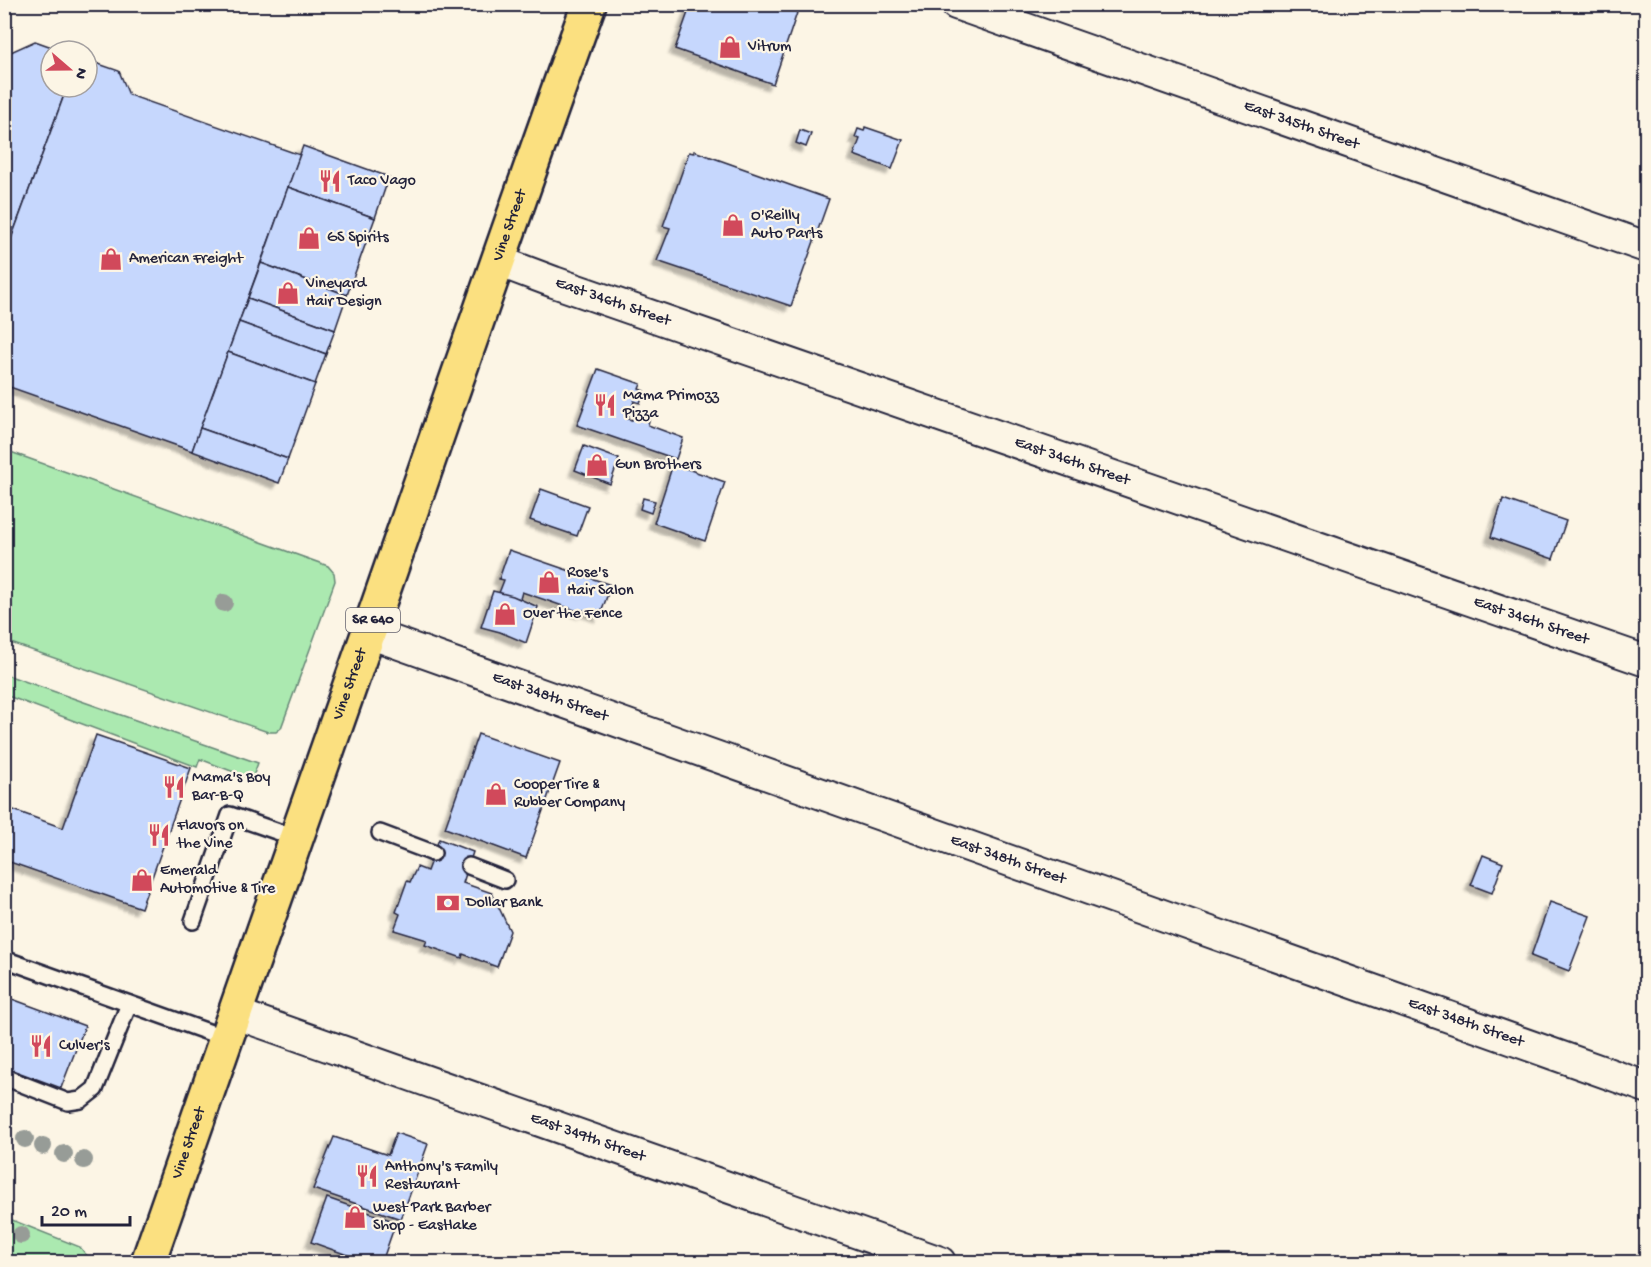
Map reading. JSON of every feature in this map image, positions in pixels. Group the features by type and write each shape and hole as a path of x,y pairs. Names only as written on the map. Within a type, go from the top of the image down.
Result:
{"main road":[{"name":"Vine Street","path":"148,1263 589,4"}],"street":[{"name":"East 345th Street","path":"956,4 1647,247"},
{"name":"East 346th Street","path":"498,261 1647,661"},
{"name":"East 348th Street","path":"369,633 1647,1087"},
{"name":"East 349th Street","path":"230,1026 940,1263"}],"lane":[{"path":"193,921 230,815 296,838"},
{"path":"380,833 434,854"},
{"path":"469,866 505,880"},
{"path":"4,959 129,1004 230,1026"},
{"path":"4,1077 68,1102 81,1100 95,1089 129,1004"}],"green space":[{"path":"5,450 328,566 334,573 335,581 281,728 276,732 268,732 5,641"},
{"path":"4,674 258,763 252,779 200,759 197,767 5,695"},
{"path":"12,1220 80,1247 92,1262 5,1262 5,1241"}],"building":[{"path":"691,4 800,4 773,84 675,49"},
{"path":"35,41 39,42 39,99 63,99 4,258 4,49 11,52"},
{"path":"99,64 119,71 129,95 300,155 192,451 4,385 4,258 63,99 99,99"},
{"path":"865,127 903,140 892,169 854,155 860,139 855,137 858,129 864,131"},
{"path":"800,130 811,134 806,147 796,143"},
{"path":"303,146 389,177 375,218 288,187"},
{"path":"694,151 829,199 791,306 657,261 670,228 663,226 689,152 694,153"},
{"path":"288,187 375,218 347,295 261,263"},
{"path":"261,263 347,295 335,330 248,298"},
{"path":"248,298 335,330 326,354 239,322"},
{"path":"239,322 326,354 315,384 228,352"},
{"path":"228,352 315,384 288,459 200,428"},
{"path":"598,369 641,384 639,389 644,391 640,403 634,401 628,419 632,420 634,415 649,420 648,425 683,438 676,459 577,425"},
{"path":"200,428 288,459 279,483 192,451"},
{"name":"Gun Brothers","path":"584,446 619,459 610,484 575,470"},
{"path":"673,464 725,482 705,541 654,523"},
{"path":"541,489 588,506 577,536 530,520"},
{"path":"643,498 655,501 651,513 640,509"},
{"path":"1503,499 1566,521 1553,559 1491,537"},
{"path":"509,550 611,585 600,616 583,610 583,613 522,592 520,599 499,593 504,580 499,579"},
{"path":"493,591 513,596 538,607 526,643 481,627"},
{"path":"478,734 560,763 526,858 445,828"},
{"path":"96,735 191,768 141,908 4,860 4,817 8,808 63,828"},
{"name":"Dollar Bank","path":"439,839 473,852 463,883 492,893 510,931 497,967 463,954 462,958 425,945 427,940 394,930 400,914 396,912 407,881 410,882 417,867 427,871"},
{"path":"1483,855 1503,863 1492,893 1471,885"},
{"path":"1550,902 1590,916 1569,971 1531,956"},
{"name":"Culver's","path":"4,996 85,1026 61,1088 4,1067"},
{"path":"396,1133 428,1144 401,1219 313,1189 334,1137 388,1155"},
{"path":"327,1198 396,1222 382,1262 367,1262 311,1242"}],"place":[{"name":"Vitrum","path":"730,47"},
{"name":"Taco Vago","path":"330,181"},
{"name":"O'Reilly Auto Parts","path":"733,225"},
{"name":"GS Spirits","path":"309,238"},
{"name":"American Freight","path":"111,259"},
{"name":"Vineyard Hair Design","path":"288,293"},
{"name":"Mama Primozz Pizza","path":"605,405"},
{"name":"Gun Brothers","path":"597,465"},
{"name":"Rose's Hair Salon","path":"549,582"},
{"name":"Over the Fence","path":"505,614"},
{"name":"Mama's Boy Bar-B-Q","path":"174,787"},
{"name":"Cooper Tire & Rubber Company","path":"496,794"},
{"name":"Flavors on the Vine","path":"159,835"},
{"name":"Emerald Automotive & Tire","path":"142,880"},
{"name":"Dollar Bank","path":"448,903"},
{"name":"Culver's","path":"41,1046"},
{"name":"Anthony's Family Restaurant","path":"367,1176"},
{"name":"West Park Barber Shop - Eastlake","path":"355,1217"}]}
